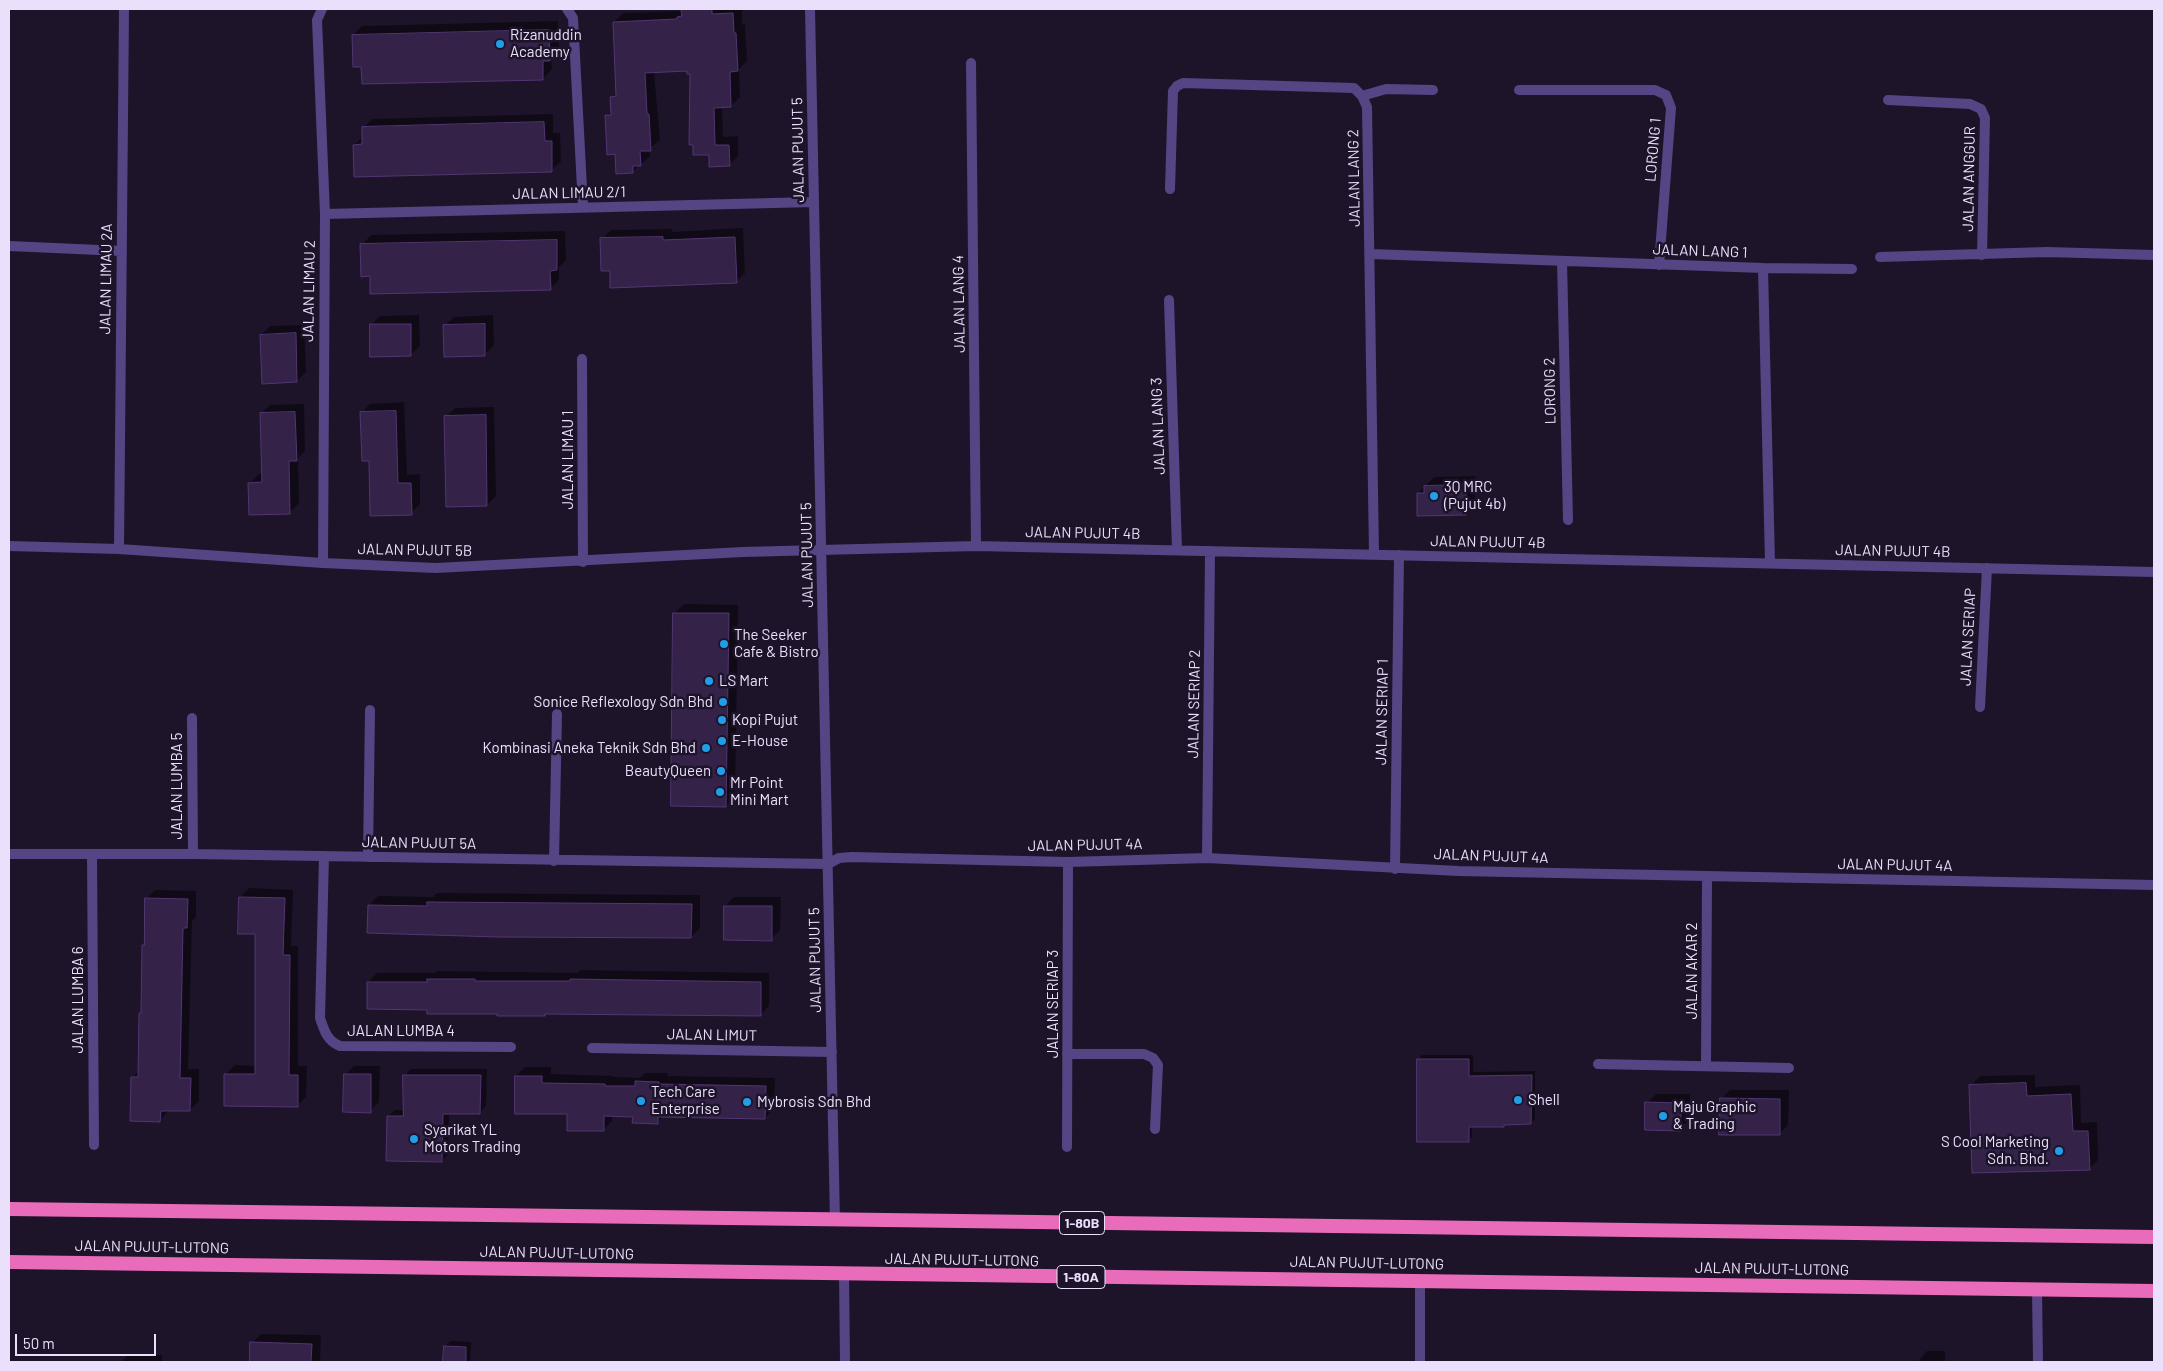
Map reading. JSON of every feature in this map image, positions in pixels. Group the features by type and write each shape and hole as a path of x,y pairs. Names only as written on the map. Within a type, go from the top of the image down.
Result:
{"highway":[{"name":"1-80B","path":"9,1210 835,1221 1591,1227 2154,1238"},
{"name":"JALAN PUJUT-LUTONG","path":"9,1262 2154,1291"}],"street":[{"name":"JALAN LIMAU 2A","path":"119,549 124,9"},
{"name":"JALAN LIMAU 2","path":"322,9 317,20 325,214 323,563"},
{"path":"567,9 573,18 583,207"},
{"name":"JALAN PUJUT 5","path":"810,9 835,1221"},
{"name":"JALAN LANG 4","path":"971,63 976,546"},
{"path":"1170,189 1173,91 1183,83 1354,88 1362,96 1386,89 1433,90"},
{"name":"LORONG 1","path":"1519,90 1655,90 1666,95 1671,108 1659,265"},
{"name":"JALAN LANG 2","path":"1362,96 1367,107 1374,554"},
{"name":"JALAN ANGGUR","path":"1888,100 1970,104 1981,109 1985,118 1982,255"},
{"name":"JALAN LIMAU 2/1","path":"325,214 814,202"},
{"path":"9,246 122,251"},
{"path":"1880,257 2047,252 2154,255"},
{"name":"JALAN LANG 1","path":"1370,254 1763,268 1770,563"},
{"name":"LORONG 2","path":"1562,261 1568,520"},
{"path":"1763,268 1852,268"},
{"name":"JALAN LANG 3","path":"1170,300 1177,550"},
{"name":"JALAN LIMAU 1","path":"582,359 583,562"},
{"name":"JALAN PUJUT 5B","path":"9,546 119,549 323,563 436,568 821,550"},
{"name":"JALAN PUJUT 4B","path":"821,550 976,546 2154,572"},
{"name":"JALAN SERIAP 2","path":"1207,858 1210,550"},
{"name":"JALAN SERIAP 1","path":"1395,869 1399,555"},
{"name":"JALAN SERIAP","path":"1980,707 1986,568"},
{"path":"368,857 370,710"},
{"path":"554,861 557,714"},
{"name":"JALAN LUMBA 5","path":"192,718 193,854"},
{"name":"JALAN PUJUT 5A","path":"9,854 193,854 828,864"},
{"name":"JALAN LUMBA 6","path":"92,854 94,1145"},
{"name":"JALAN LUMBA 4","path":"324,856 320,1018 326,1036 333,1043 340,1046 511,1047"},
{"name":"JALAN PUJUT 4A","path":"828,864 840,858 852,857 1068,862 1207,858 1395,869 2154,885"},
{"name":"JALAN SERIAP 3","path":"1067,1147 1068,862"},
{"name":"JALAN AKAR 2","path":"1706,1066 1707,877"},
{"name":"JALAN LIMUT","path":"592,1048 832,1052"},
{"path":"1067,1054 1144,1054 1153,1058 1158,1065 1155,1129"},
{"path":"1598,1064 1789,1068"},
{"path":"844,1274 844,1362"},
{"path":"1420,1280 1420,1362"},
{"path":"2037,1290 2038,1362"}],"building":[{"path":"712,9 712,14 733,13 734,33 736,33 738,71 730,72 731,107 714,108 715,145 729,145 730,166 709,167 709,155 693,155 693,145 689,145 690,74 687,74 687,71 645,73 651,151 640,151 641,166 633,166 633,173 616,174 615,154 607,155 605,115 611,115 610,97 616,96 613,22 677,19 677,17 682,16 681,10"},
{"path":"549,30 550,61 543,61 543,80 362,84 361,67 353,67 352,35"},
{"path":"544,122 545,141 552,141 552,172 354,177 353,145 362,144 362,127"},
{"path":"663,237 663,240 735,237 737,283 610,288 610,271 601,271 600,238"},
{"path":"557,240 557,270 550,271 551,290 370,294 370,276 361,277 360,244"},
{"path":"370,324 411,324 411,356 370,357"},
{"path":"485,324 485,356 444,357 443,325"},
{"path":"296,333 297,382 262,384 260,335"},
{"path":"396,411 398,483 411,483 412,515 370,516 369,461 362,461 360,412"},
{"path":"295,412 297,461 289,461 290,514 249,515 248,483 262,482 260,413"},
{"path":"486,415 487,506 446,507 444,416"},
{"path":"1466,485 1466,515 1417,516 1417,493 1424,493 1424,486"},
{"path":"673,613 729,613 726,807 671,806"},
{"path":"239,897 285,898 283,955 290,955 289,1075 298,1075 298,1107 224,1106 224,1074 255,1074 255,934 238,934"},
{"path":"145,898 188,899 187,928 183,928 180,1078 191,1078 190,1111 161,1111 160,1122 130,1121 131,1077 138,1077 139,1013 141,1013"},
{"path":"427,902 692,904 691,938 498,937 367,933 368,905 427,906"},
{"path":"724,906 772,906 772,941 724,940"},
{"path":"427,979 475,979 475,981 570,981 570,979 761,982 761,1016 545,1014 545,1016 497,1016 497,1014 427,1014 427,1010 367,1009 367,982 427,982"},
{"path":"1417,1059 1469,1059 1469,1076 1532,1075 1531,1124 1504,1125 1504,1127 1469,1127 1469,1142 1417,1142"},
{"path":"344,1074 371,1074 371,1113 343,1112"},
{"path":"403,1075 481,1075 480,1114 443,1114 442,1162 386,1161 387,1116 403,1116"},
{"path":"515,1076 542,1076 542,1083 605,1084 605,1086 635,1086 635,1081 659,1082 659,1084 766,1086 765,1119 658,1117 658,1124 632,1123 633,1117 604,1116 604,1131 567,1131 567,1114 515,1114"},
{"path":"2026,1083 2027,1096 2071,1094 2073,1131 2088,1131 2090,1170 1972,1173 1969,1085"},
{"path":"1720,1098 1780,1099 1780,1135 1719,1135"},
{"name":"Maju Graphic & Trading","path":"1645,1102 1681,1103 1681,1131 1645,1130"},
{"path":"250,1342 312,1344 311,1362 250,1362"},
{"path":"444,1346 466,1347 466,1362 443,1362"}],"place":[{"name":"Rizanuddin Academy","path":"500,44"},
{"name":"3Q MRC (Pujut 4b)","path":"1434,496"},
{"name":"The Seeker Cafe & Bistro","path":"724,644"},
{"name":"LS Mart","path":"709,681"},
{"name":"Sonice Reflexology Sdn Bhd","path":"723,702"},
{"name":"Kopi Pujut","path":"722,720"},
{"name":"E-House","path":"722,741"},
{"name":"Kombinasi Aneka Teknik Sdn Bhd","path":"706,748"},
{"name":"BeautyQueen","path":"721,771"},
{"name":"Mr Point Mini Mart","path":"720,792"},
{"name":"Shell","path":"1518,1100"},
{"name":"Tech Care Enterprise","path":"641,1101"},
{"name":"Mybrosis Sdn Bhd","path":"747,1102"},
{"name":"Maju Graphic & Trading","path":"1663,1116"},
{"name":"Syarikat YL Motors Trading","path":"414,1139"},
{"name":"S Cool Marketing Sdn. Bhd.","path":"2059,1151"}]}
